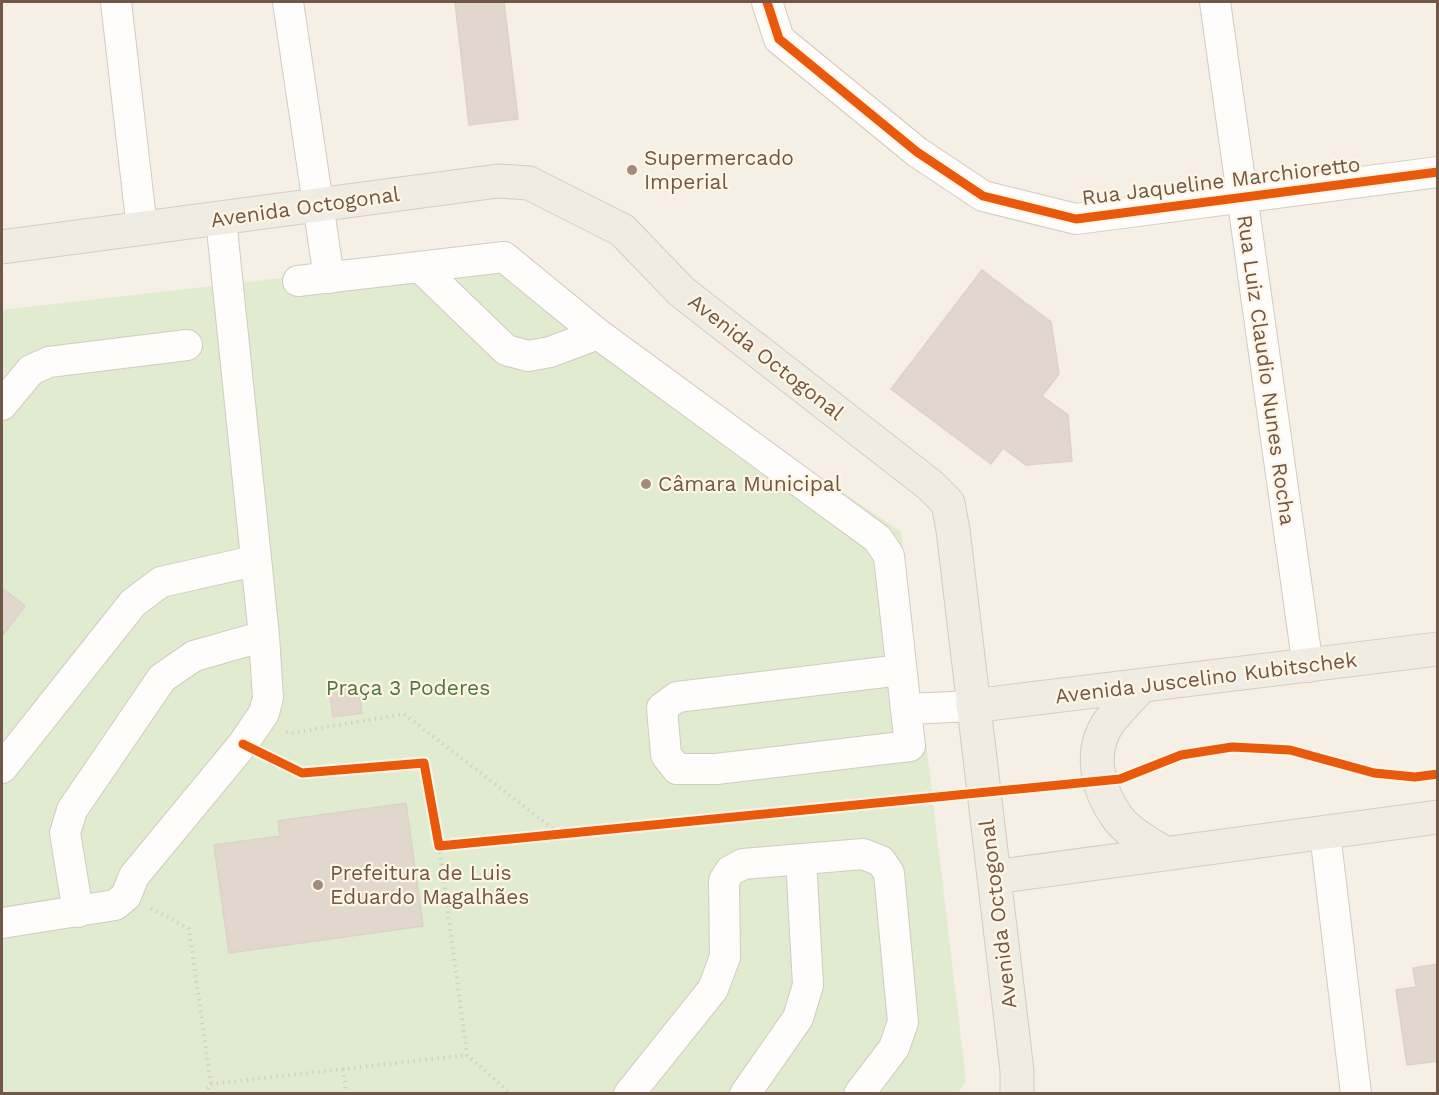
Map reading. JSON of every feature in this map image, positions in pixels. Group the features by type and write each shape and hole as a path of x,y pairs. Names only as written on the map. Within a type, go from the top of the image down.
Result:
{"main road":[{"name":"Avenida Octogonal","path":"2,247 508,181 529,183 622,230 682,292 930,485 948,503 954,530 1017,1071 1017,1094"},
{"name":"Avenida Juscelino Kubitschek","path":"973,706 1308,667 1437,649"},
{"path":"1140,687 1108,724 1096,757 1099,782 1115,815 1135,834 1166,854"},
{"path":"994,877 1437,817"}],"street":[{"path":"116,2 142,229"},
{"path":"288,2 328,278"},
{"name":"Rua Jaqueline Marchioretto","path":"767,2 779,39 917,152 983,196 1076,219 1437,172"},
{"name":"Rua Luiz Claudio Nunes Rocha","path":"1215,2 1308,667"},
{"path":"2,923 115,905 126,896 134,876 243,744 264,713 268,698 264,636 254,561 221,219"},
{"path":"298,281 504,257 597,334 879,539 889,555 907,709 909,746 716,769 677,769 666,755 662,708 677,697 901,670"},
{"path":"420,267 506,350 528,356 550,352 597,334"},
{"path":"2,405 31,370 48,362 187,345"},
{"path":"2,768 133,603 161,582 254,561"},
{"path":"78,912 65,833 72,810 162,678 194,656 264,636"},
{"path":"907,709 973,706"},
{"path":"1325,832 1356,1094"},
{"path":"629,1094 713,989 725,957 724,881 730,871 743,864 863,854 881,861 889,873 903,1022 894,1048 859,1094"},
{"path":"745,1094 798,1018 808,985 801,859"}],"path":[{"path":"264,713 275,728 291,733 404,714 560,834"},
{"path":"549,836 572,833"},
{"path":"437,836 466,1054 511,1094"},
{"path":"439,846 450,845"},
{"path":"126,896 189,928 211,1084 204,1094"},
{"path":"211,1084 466,1054"},
{"path":"343,1069 346,1094"}],"green space":[{"name":"Praça 3 Poderes","path":"492,254 901,532 966,1081 958,1093 2,1093 2,310"}],"building":[{"path":"455,2 504,2 518,119 469,125"},
{"path":"982,270 1051,322 1059,374 1042,396 1068,415 1072,461 1026,465 1003,448 991,464 891,389"},
{"path":"2,588 25,606 2,636"},
{"path":"358,684 362,713 333,717 329,689"},
{"name":"Prefeitura de Luis Eduardo Magalhães","path":"406,803 423,926 229,953 214,845 280,836 278,821"},
{"path":"1438,964 1438,1061 1407,1065 1396,990 1416,987 1413,968"}],"cycle path":[{"path":"767,2 779,39 917,152 983,196 1076,219 1438,172"},
{"path":"243,744 302,773 424,763 439,846 1120,779 1181,755 1232,747 1290,750 1374,773 1415,777 1438,774"}],"place":[{"name":"Supermercado Imperial","path":"632,170"},
{"name":"Câmara Municipal","path":"646,484"},
{"name":"Prefeitura de Luis Eduardo Magalhães","path":"318,885"}]}
